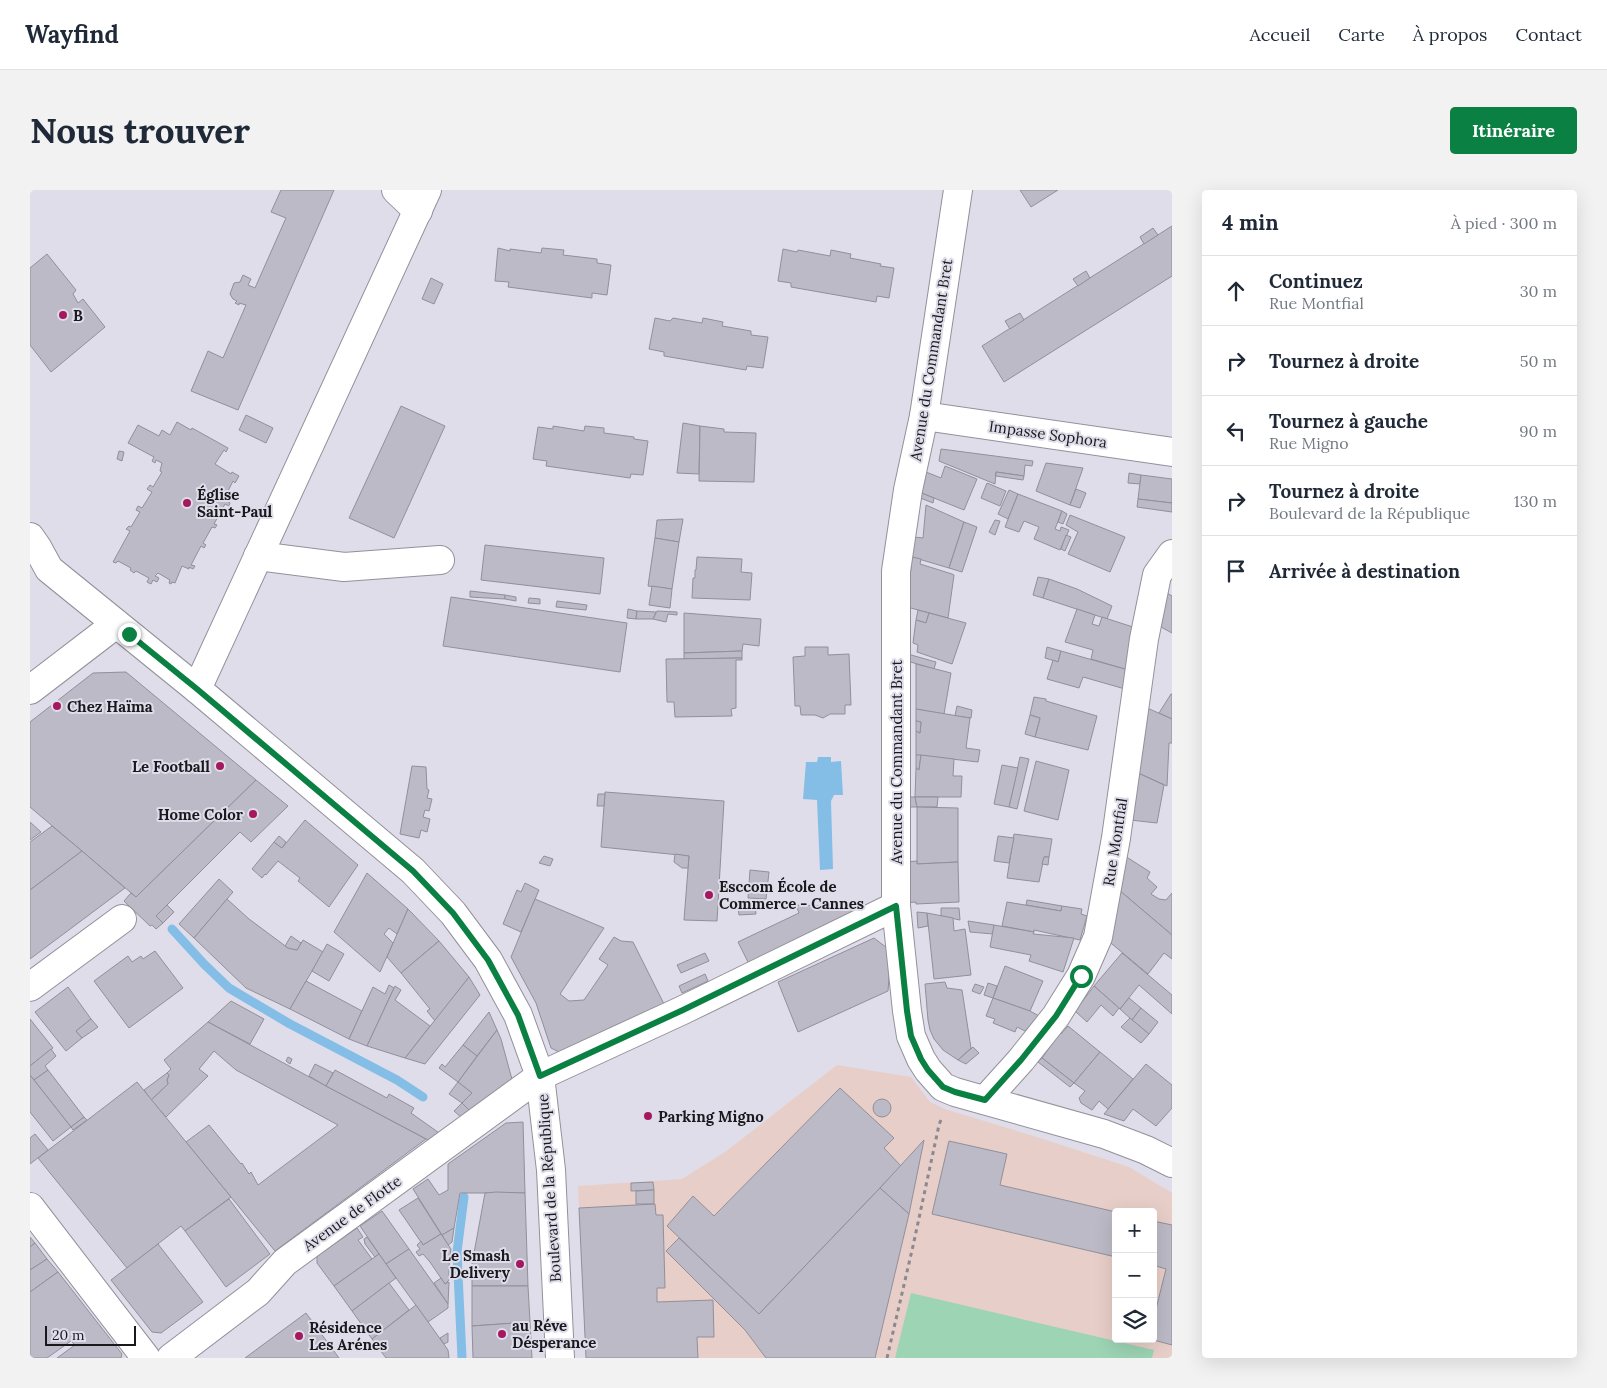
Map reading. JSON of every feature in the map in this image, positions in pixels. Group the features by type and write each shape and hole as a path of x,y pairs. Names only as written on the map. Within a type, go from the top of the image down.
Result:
{"street":[{"path":"197,689 422,200 396,190"},
{"name":"Avenue du Commandant Bret","path":"958,190 924,416 908,490 896,571 896,906 911,1036 921,1059 943,1087 1104,1134 1146,1150 1172,1163"},
{"name":"Impasse Sophora","path":"924,416 1172,452"},
{"name":"Boulevard de la République","path":"30,537 37,547 39,567 116,624 197,689 413,871 453,913 488,960 518,1015 540,1076 551,1170 560,1358"},
{"name":"Rue Montfial","path":"985,1100 1021,1060 1056,1016 1081,976 1098,937 1116,838 1144,639 1157,575 1172,554"},
{"path":"258,556 344,568 440,560"},
{"path":"30,690 116,624"},
{"name":"Avenue de Flotte","path":"171,1358 258,1292 285,1262 540,1076 683,1010 896,906"},
{"path":"30,987 122,919"},
{"path":"30,1207 146,1358"}],"path":[{"path":"887,1358 939,1125 955,1092"}],"shaded area":[{"path":"837,1065 911,1077 930,1102 945,1109 1129,1167 1172,1193 1172,1358 586,1358 578,1186 682,1179 725,1152"}],"green space":[{"path":"911,1293 1112,1340 1112,1343 1124,1343 1154,1350 1152,1358 895,1358"}],"water":[{"path":"818,757 831,757 831,762 841,761 843,795 834,795 831,801 833,869 820,870 817,800 803,799 806,762 817,762"}],"building":[{"path":"281,190 334,190 238,410 191,391 208,351 223,358 246,305 235,303 237,301 230,294 234,283 240,282 243,275 251,279 248,285 255,288 286,218 271,212"},
{"path":"1020,190 1058,190 1031,207"},
{"path":"1172,226 1172,276 1004,382 982,346"},
{"path":"1153,228 1158,235 1144,244 1140,237"},
{"path":"498,248 510,251 510,249 541,253 542,248 564,250 563,255 597,259 597,263 611,265 607,295 592,293 592,298 508,287 509,282 495,281"},
{"path":"783,249 830,256 831,250 851,254 850,258 894,268 889,298 877,296 876,302 791,287 791,283 778,281"},
{"name":"B","path":"47,254 76,290 73,294 78,303 83,299 105,327 51,372 30,345 30,268"},
{"path":"1086,271 1090,278 1078,286 1073,279"},
{"path":"431,278 443,284 434,304 422,299"},
{"path":"1020,313 1024,320 1010,329 1005,321"},
{"path":"655,318 670,321 673,318 702,323 703,318 723,322 722,326 751,331 751,335 768,337 763,368 747,366 746,370 664,356 664,352 649,349"},
{"path":"401,406 445,426 394,538 349,518"},
{"path":"246,415 273,428 266,443 239,430"},
{"name":"Église Saint-Paul","path":"177,422 228,448 226,452 224,450 215,464 231,474 232,472 239,476 235,483 233,481 224,499 230,503 229,506 225,504 214,524 217,525 215,528 212,527 203,543 206,545 204,548 201,546 191,565 195,566 193,569 182,566 175,583 172,582 171,584 169,583 170,580 158,573 155,576 159,578 157,582 153,580 151,584 147,582 149,578 136,571 134,573 130,570 131,568 118,561 116,563 113,562 130,531 126,529 129,526 131,527 140,512 136,510 138,506 142,508 152,492 147,489 150,485 153,487 162,472 160,471 162,463 156,460 155,463 152,461 154,457 128,443 138,425 159,436 162,430 170,435"},
{"path":"683,423 700,426 699,474 677,473"},
{"path":"553,426 584,431 585,426 604,428 604,433 648,441 643,475 631,474 630,478 546,466 547,461 533,459 538,427 553,429"},
{"path":"700,426 724,429 724,432 756,433 754,482 699,481"},
{"path":"941,449 1033,461 1032,466 1025,465 1024,476 996,472 995,484 939,461"},
{"path":"119,451 124,452 122,461 117,459"},
{"path":"1046,463 1083,468 1070,505 1036,491"},
{"path":"945,466 977,479 964,510 919,492 921,470 941,478"},
{"path":"996,472 1024,476 1023,480 996,476"},
{"path":"1129,473 1141,475 1140,484 1128,483"},
{"path":"1141,475 1172,479 1172,503 1138,499"},
{"path":"987,483 1006,491 1000,506 981,498"},
{"path":"1076,489 1086,493 1080,508 1070,505"},
{"path":"1009,490 1018,494 1008,519 998,514"},
{"path":"919,492 934,498 933,503 918,497"},
{"path":"1018,494 1062,511 1055,529 1060,531 1061,527 1069,530 1060,550 1034,539 1039,527 1024,521 1019,532 1005,527"},
{"path":"1138,499 1172,503 1172,512 1137,507"},
{"path":"926,505 964,522 949,568 912,557 914,537 923,538"},
{"path":"1062,511 1067,514 1063,524 1058,522"},
{"path":"1070,515 1125,537 1110,572 1068,554 1078,532 1066,525"},
{"path":"683,519 679,542 655,538 657,520"},
{"path":"995,520 1000,521 995,535 989,532"},
{"path":"964,522 977,527 962,572 949,568"},
{"path":"1066,535 1071,537 1065,551 1061,549"},
{"path":"655,538 679,542 672,589 648,586"},
{"path":"485,545 604,558 600,594 481,580"},
{"path":"697,557 742,559 741,572 752,573 750,600 692,598"},
{"path":"912,557 921,559 920,564 954,575 948,618 907,607"},
{"path":"1038,577 1049,579 1043,598 1033,595"},
{"path":"1049,579 1077,589 1112,606 1107,619 1043,598"},
{"path":"652,586 672,589 670,608 649,605"},
{"path":"470,591 505,595 505,599 470,597"},
{"path":"1167,593 1172,596 1172,633 1161,627"},
{"path":"505,595 516,597 516,601 505,599"},
{"path":"451,597 627,623 620,672 443,646"},
{"path":"529,598 540,599 540,604 528,603"},
{"path":"557,601 587,605 586,610 556,607"},
{"path":"628,609 637,611 636,619 627,618"},
{"path":"1077,609 1095,615 1092,624 1099,626 1102,617 1136,628 1128,670 1091,659 1093,650 1065,642"},
{"path":"918,610 929,613 926,623 916,620"},
{"path":"637,611 656,612 653,619 636,619"},
{"path":"657,611 677,612 677,615 668,614 666,622 653,619"},
{"path":"684,613 761,619 759,646 743,644 742,651 684,653"},
{"path":"929,613 966,623 952,664 917,652 918,645 913,643 916,620 926,623"},
{"path":"805,647 828,647 828,655 849,654 851,705 845,705 845,714 830,714 823,718 815,715 801,715 800,706 795,706 793,657 805,656"},
{"path":"1047,647 1061,651 1058,662 1045,658"},
{"path":"742,651 742,658 684,659 684,653"},
{"path":"1061,651 1128,670 1125,689 1083,677 1079,688 1047,679 1053,660 1058,662"},
{"path":"904,653 936,662 934,669 904,660"},
{"path":"742,658 742,660 736,660 736,708 731,709 732,716 675,717 674,702 667,702 666,659"},
{"path":"916,664 951,673 944,714 916,709"},
{"path":"126,672 256,780 136,897 30,807 30,722 93,673"},
{"path":"1172,694 1172,719 1159,713"},
{"path":"1034,697 1046,699 1046,701 1097,716 1088,750 1035,737 1040,718 1030,715"},
{"path":"957,706 972,710 971,718 955,716"},
{"path":"1145,707 1172,719 1172,743 1169,743 1167,786 1136,772"},
{"path":"916,709 970,718 966,748 980,750 978,762 916,755 916,731 920,733 921,722 916,721"},
{"path":"1030,715 1040,718 1035,737 1025,734"},
{"path":"916,721 921,722 920,733 916,731"},
{"path":"916,755 921,755 919,770 916,768"},
{"path":"921,755 954,759 953,776 962,776 961,797 915,797 916,768 919,770"},
{"path":"1020,757 1029,759 1017,809 1009,807"},
{"path":"1036,761 1069,770 1058,820 1024,811"},
{"path":"1002,765 1018,768 1009,807 994,804"},
{"path":"412,766 426,767 427,789 429,790 427,798 432,799 429,811 425,810 423,817 430,819 427,832 421,830 419,838 400,834"},
{"path":"1136,772 1164,785 1157,823 1130,820"},
{"path":"256,780 288,806 251,842 240,832 156,916 163,923 156,929 152,925 150,926 124,901 131,893 136,897"},
{"path":"605,792 724,801 717,921 684,920 689,856 601,847"},
{"path":"598,794 605,794 604,806 597,806"},
{"path":"904,797 915,797 917,807 904,807"},
{"path":"915,797 938,797 937,807 917,807"},
{"path":"917,807 958,808 958,862 917,864"},
{"path":"305,820 358,865 329,907 298,881 300,878 278,861 262,878 252,869 274,842 282,848"},
{"path":"30,822 41,832 30,840"},
{"path":"52,826 82,851 30,890 30,842"},
{"path":"1014,834 1052,839 1049,857 1044,857 1039,882 1007,878"},
{"path":"279,836 286,842 282,848 274,842"},
{"path":"998,836 1014,838 1009,863 994,861"},
{"path":"82,851 125,888 30,959 30,890"},
{"path":"675,854 689,856 688,868 682,868 674,862"},
{"path":"544,856 553,859 550,866 539,863"},
{"path":"1125,856 1150,872 1147,878 1157,887 1151,894 1159,899 1166,900 1172,893 1172,935 1119,890"},
{"path":"1044,857 1049,857 1048,865 1042,864"},
{"path":"917,861 917,864 958,862 959,902 905,903 905,862"},
{"path":"750,870 769,872 766,899 748,898"},
{"path":"367,873 408,909 397,934 389,928 384,934 393,943 380,972 334,932"},
{"path":"219,879 233,892 194,938 179,924"},
{"path":"525,883 539,890 521,932 503,924 517,890 521,892"},
{"path":"1119,890 1172,935 1172,959 1164,953 1148,974 1106,939"},
{"path":"227,899 249,919 288,948 297,950 303,940 323,952 290,1009 246,988 194,938"},
{"path":"535,899 604,928 560,994 569,1001 584,1000 608,965 599,959 614,937 621,941 633,942 664,1004 559,1052 551,1048 536,1003 511,957"},
{"path":"1027,900 1062,906 1061,911 1026,905"},
{"path":"1007,902 1061,911 1062,906 1082,909 1081,914 1087,916 1080,940 1034,930 1034,932 1002,926"},
{"path":"167,905 174,912 163,923 156,916"},
{"path":"796,905 852,907 855,914 749,964 738,942 799,913"},
{"path":"755,906 756,914 739,915 738,907"},
{"path":"941,908 959,908 960,920 941,916"},
{"path":"408,909 439,941 401,973 387,957"},
{"path":"917,912 927,913 928,926 918,928"},
{"path":"927,913 953,918 954,931 965,929 971,975 934,979"},
{"path":"968,921 994,925 993,934 970,932"},
{"path":"994,925 1034,932 1033,934 1074,938 1063,972 1029,961 1031,955 990,947"},
{"path":"291,936 301,943 297,950 285,946"},
{"path":"874,938 891,951 888,991 798,1032 778,982"},
{"path":"439,941 469,977 435,1021 427,1011 430,1009 401,973"},
{"path":"327,944 344,954 329,981 312,971"},
{"path":"155,951 183,988 129,1028 94,981 128,956 132,962 141,956 143,959"},
{"path":"705,953 709,961 681,973 677,965"},
{"path":"1122,953 1172,995 1172,1014 1139,985 1120,1009 1094,986"},
{"path":"1005,966 1043,981 1030,1011 993,998"},
{"path":"705,974 708,981 682,993 679,986"},
{"path":"469,977 480,995 425,1064 405,1058"},
{"path":"306,981 362,1011 349,1039 290,1009"},
{"path":"945,982 947,988 962,990 971,1048 958,1060 943,1050 934,1039 928,1020 925,984"},
{"path":"988,983 997,986 993,998 984,995"},
{"path":"975,984 984,987 980,994 972,991"},
{"path":"389,985 394,988 367,1046 349,1039 373,987 385,994"},
{"path":"395,986 401,990 395,1000 430,1026 405,1058 367,1046"},
{"path":"1094,986 1119,1008 1113,1016 1101,1005 1087,1022 1075,1011"},
{"path":"68,987 91,1019 76,1031 82,1038 66,1051 35,1012"},
{"path":"993,998 1039,1016 1025,1031 1017,1027 1015,1032 993,1023 995,1019 986,1016"},
{"path":"1129,998 1141,1008 1132,1020 1120,1009"},
{"path":"231,1001 264,1019 250,1044 208,1022"},
{"path":"1141,1008 1158,1022 1149,1034 1132,1020"},
{"path":"489,1012 497,1030 477,1056 463,1045"},
{"path":"1130,1018 1149,1034 1141,1043 1121,1027"},
{"path":"30,1019 53,1048 30,1066"},
{"path":"91,1019 98,1027 82,1038 76,1031"},
{"path":"208,1022 426,1139 275,1251 186,1142 209,1125 242,1163 249,1174 251,1172 258,1185 338,1125 236,1070 214,1051 199,1069 208,1076 166,1117 151,1100 168,1084 169,1075 167,1073 171,1069 164,1060"},
{"path":"1068,1026 1100,1052 1074,1083 1042,1058 1052,1044 1049,1043 1058,1031 1061,1034"},
{"path":"497,1030 513,1083 472,1113 462,1103 472,1093 458,1082"},
{"path":"463,1045 477,1056 458,1082 439,1068 442,1064 445,1067"},
{"path":"973,1047 979,1053 966,1064 958,1060"},
{"path":"51,1049 56,1056 45,1066 48,1070 34,1080 30,1075 30,1066"},
{"path":"1100,1052 1133,1079 1108,1109 1099,1101 1092,1110 1081,1103 1079,1098 1085,1091 1074,1083"},
{"path":"288,1057 292,1059 290,1064 286,1061"},
{"path":"1042,1058 1074,1083 1070,1087 1038,1062"},
{"path":"315,1064 333,1073 326,1086 309,1076"},
{"path":"1146,1064 1172,1085 1172,1108 1156,1126 1133,1109 1124,1121 1104,1114"},
{"path":"48,1070 84,1117 71,1127 34,1080"},
{"path":"335,1070 387,1098 389,1094 414,1108 411,1113 442,1135 432,1142 326,1086"},
{"path":"167,1073 169,1075 168,1084 151,1100 144,1090"},
{"path":"30,1075 71,1127 53,1141 30,1112"},
{"path":"137,1082 231,1197 185,1231 181,1226 127,1268 38,1158"},
{"path":"458,1082 472,1093 462,1103 449,1094"},
{"path":"840,1088 894,1138 884,1148 901,1166 759,1314 667,1226 693,1196 714,1216"},
{"path":"882,1099 888,1102 891,1108 888,1114 882,1117 876,1114 873,1108 876,1102"},
{"path":"462,1103 472,1113 463,1119 454,1111"},
{"path":"84,1117 87,1120 73,1130 71,1127"},
{"path":"523,1122 525,1193 460,1193 454,1228 442,1235 413,1189 428,1179 439,1195 448,1190 448,1164 506,1123"},
{"path":"35,1134 48,1150 30,1164 30,1138"},
{"path":"924,1140 909,1214 880,1188"},
{"path":"949,1141 1007,1154 1000,1185 1112,1211 1112,1256 932,1214"},
{"path":"653,1182 654,1190 631,1191 631,1183"},
{"path":"880,1188 909,1214 875,1358 766,1358 745,1330 666,1251 679,1238 759,1314"},
{"path":"654,1190 654,1204 636,1204 636,1191"},
{"path":"485,1193 525,1193 528,1286 472,1286 472,1264"},
{"path":"418,1198 441,1234 423,1245 399,1210"},
{"path":"229,1199 270,1254 226,1287 185,1231"},
{"path":"655,1204 656,1215 663,1215 665,1288 657,1288 657,1302 713,1300 714,1337 697,1337 698,1358 586,1358 579,1208"},
{"path":"382,1211 409,1249 386,1264 360,1226"},
{"path":"1157,1222 1172,1225 1172,1345 1157,1341 1157,1305 1166,1269 1157,1266"},
{"path":"357,1228 363,1237 358,1240 372,1259 334,1286 317,1263 317,1256"},
{"path":"454,1228 452,1242 448,1245 442,1235"},
{"path":"441,1234 451,1249 449,1280 445,1284 423,1254 419,1256 416,1252 420,1249 417,1245 421,1241 423,1245"},
{"path":"30,1237 35,1243 30,1247"},
{"path":"367,1237 379,1254 375,1257 365,1244 364,1239"},
{"path":"35,1243 47,1259 30,1270 30,1247"},
{"path":"158,1244 203,1302 161,1333 152,1332 111,1280"},
{"path":"409,1249 448,1304 448,1308 428,1322 386,1264"},
{"path":"379,1254 396,1278 352,1311 334,1286"},
{"path":"47,1259 58,1272 30,1292 30,1270"},
{"path":"58,1272 122,1354 121,1358 57,1358 75,1345 71,1341 47,1358 30,1358 30,1292"},
{"path":"441,1278 445,1284 449,1282 448,1304 434,1283"},
{"path":"389,1283 409,1310 372,1339 352,1311"},
{"path":"472,1286 528,1286 530,1322 472,1326"},
{"path":"416,1305 448,1350 449,1358 386,1358 372,1339"},
{"name":"Résidence Les Arénes","path":"306,1313 339,1358 245,1358"},
{"name":"au Réve Désperance","path":"530,1322 532,1358 473,1358 472,1326"},
{"path":"448,1333 448,1342 444,1344 440,1338"}],"waterway":[{"path":"172,929 229,988 290,1024 397,1080 423,1097"},
{"path":"462,1358 457,1252 464,1197"}],"place":[{"name":"B","path":"63,315"},
{"name":"Église Saint-Paul","path":"187,503"},
{"name":"Chez Haïma","path":"57,706"},
{"name":"Le Football","path":"220,766"},
{"name":"Home Color","path":"253,814"},
{"name":"Esccom École de Commerce - Cannes","path":"709,895"},
{"name":"Parking Migno","path":"648,1116"},
{"name":"Le Smash Delivery","path":"520,1264"},
{"name":"au Réve Désperance","path":"502,1334"},
{"name":"Résidence Les Arénes","path":"299,1336"}],"route":[{"path":"129,634 413,871 453,913 488,960 518,1015 540,1076 683,1010 896,906 911,1036 921,1059 943,1087 985,1100 1021,1060 1056,1016 1081,976"}]}
